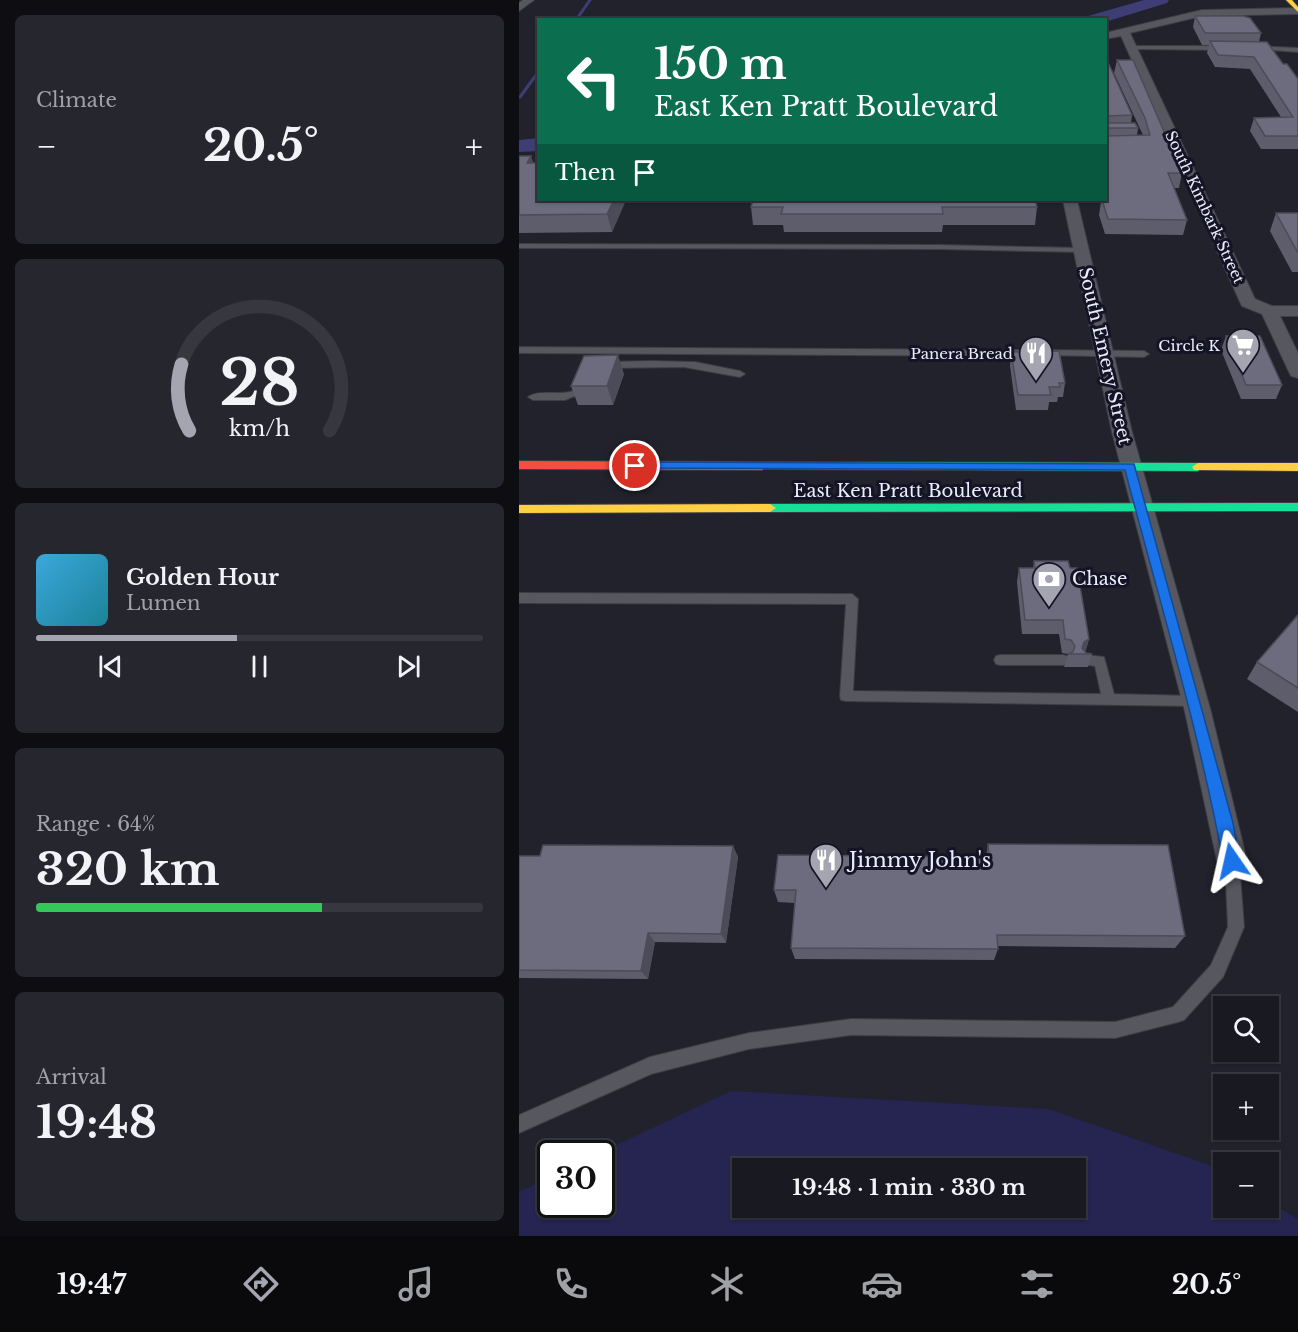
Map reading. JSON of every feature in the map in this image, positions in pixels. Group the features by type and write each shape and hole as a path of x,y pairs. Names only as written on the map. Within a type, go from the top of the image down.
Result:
{"main road":[{"path":"1289,0 1298,10"},
{"name":"East Ken Pratt Boulevard","path":"519,465 1298,467"},
{"path":"735,481 843,466"},
{"name":"East Ken Pratt Boulevard","path":"519,509 1298,507"}],"street":[{"path":"519,8 529,0"},
{"path":"1107,35 1211,12 1298,10"},
{"name":"South Kimbark Street","path":"1124,31 1248,302 1269,311"},
{"name":"South Emery Street","path":"1070,201 1130,466 1225,823 1232,861"},
{"path":"1298,311 1269,311 1298,372"}],"lane":[{"path":"1211,12 1217,23"},
{"path":"1286,48 1298,45"},
{"path":"1132,48 1235,48"},
{"path":"1247,48 1298,50"},
{"path":"519,246 939,247 1081,250"},
{"path":"519,350 1144,354"},
{"path":"595,365 694,365 711,368 724,374 740,374"},
{"path":"533,397 565,397 577,393 583,377"},
{"path":"519,598 852,599 846,696 1193,701"},
{"path":"1000,660 1063,660"},
{"path":"1086,660 1100,661 1108,698"},
{"path":"519,1124 650,1066 749,1041 851,1027 1115,1030 1178,1014 1217,971 1236,927 1232,861"}],"shaded area":[{"path":"731,1091 1049,1109 1209,1165 1213,1168 1213,1218 1279,1218 1279,1208 1298,1219 1298,1236 519,1236 519,1192 537,1183 537,1218 615,1218 615,1145"}],"building":[{"path":"1195,16 1243,16 1250,18 1261,33 1205,33"},
{"path":"1210,41 1267,42 1283,64 1287,64 1298,79 1298,136 1265,136 1254,118 1293,117 1254,57 1218,55"},
{"path":"1107,60 1132,115 1107,116"},
{"path":"1117,60 1133,60 1182,173 1168,173 1187,220 1108,219 1102,201 1107,201 1107,136 1150,135 1145,118"},
{"path":"1107,123 1135,123 1138,128 1108,128 1107,132"},
{"path":"519,156 531,156 527,163 537,163 537,201 614,201 607,214 519,215"},
{"path":"753,201 1035,201 1037,207 942,207 943,214 781,214 783,207 751,207"},
{"path":"1276,213 1298,213 1298,253"},
{"path":"1226,336 1260,336 1282,385 1246,385"},
{"path":"1059,351 1065,383 1059,383 1060,387 1049,387 1051,395 1018,395 1011,352"},
{"path":"618,355 607,386 571,386 584,356"},
{"name":"Chase","path":"1034,561 1068,561 1070,568 1077,568 1089,639 1084,642 1082,648 1086,653 1092,654 1068,654 1073,652 1075,646 1071,640 1065,639 1063,620 1025,620 1019,568 1035,568"},
{"path":"1298,615 1298,688 1257,662"},
{"path":"988,844 1168,845 1185,936 997,935 998,949 791,948 796,890 774,890 778,855 989,857"},
{"path":"543,845 733,846 721,934 648,933 641,971 519,970 519,856 540,856"}],"waterway":[{"path":"577,18 590,0"},
{"path":"1101,18 1161,0"},
{"path":"520,97 537,74"},
{"path":"519,146 537,144"}],"traffic: fast":[{"path":"762,466 1198,467"},
{"path":"770,508 1298,507"}],"traffic: slow":[{"path":"1289,0 1298,10"},
{"path":"1198,467 1298,467"},
{"path":"519,509 770,508"}],"traffic: jam":[{"path":"519,465 762,466"}],"place":[{"name":"Circle K","path":"1243,374"},
{"name":"Panera Bread","path":"1036,382"},
{"name":"Chase","path":"1049,608"},
{"name":"Jimmy John's","path":"826,889"}],"route":[{"path":"635,466 1130,466 1225,823 1232,861"}]}
